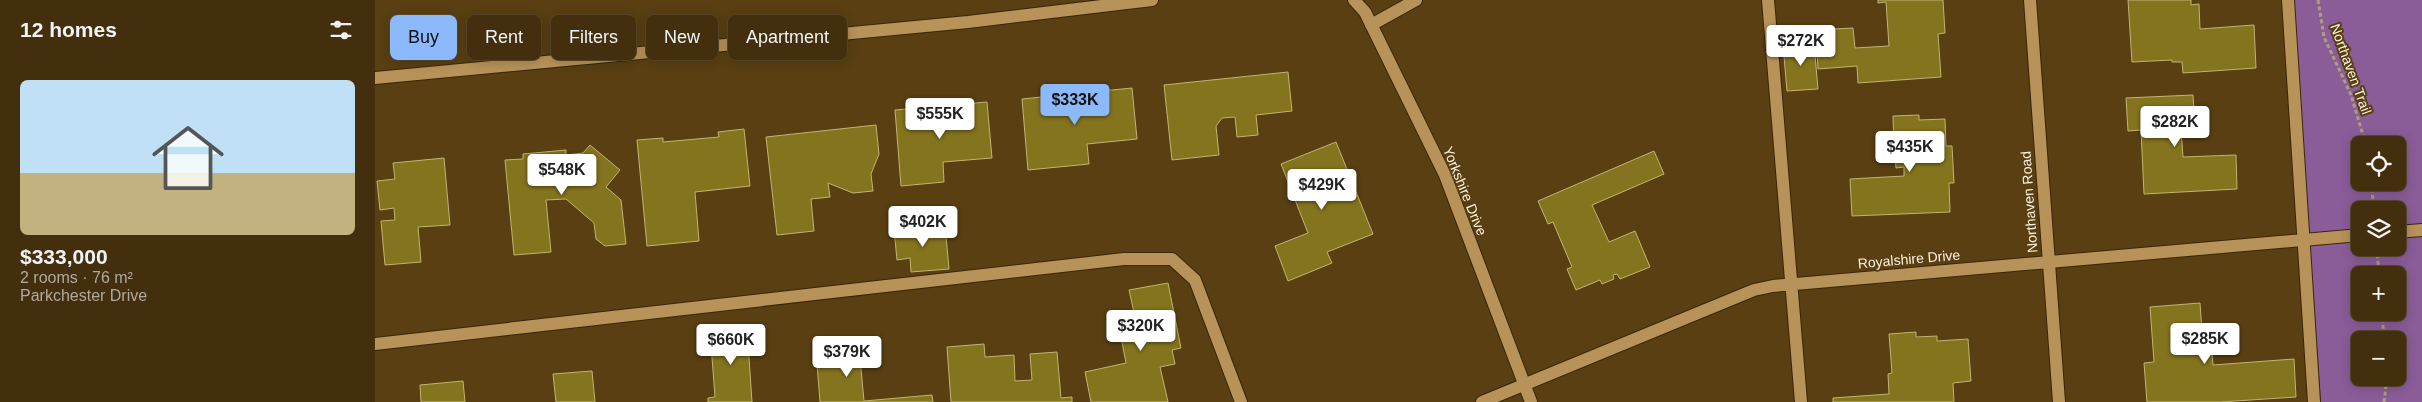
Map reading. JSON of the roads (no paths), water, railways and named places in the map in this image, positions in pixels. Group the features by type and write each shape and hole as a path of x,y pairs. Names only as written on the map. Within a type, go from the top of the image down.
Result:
{"street":[{"path":"375,78 968,22 1152,0"},
{"name":"Yorkshire Drive","path":"1354,0 1365,12 1445,175 1531,402"},
{"path":"1371,24 1416,0"},
{"path":"1768,0 1801,402"},
{"name":"Northaven Road","path":"2030,0 2059,402"},
{"path":"2288,0 2314,402"},
{"path":"2406,231 2422,230"},
{"name":"Royalshire Drive","path":"1482,402 1754,290 1791,284 2303,242 2351,236"},
{"path":"375,344 1124,259 1172,259 1195,280 1241,402"}]}
